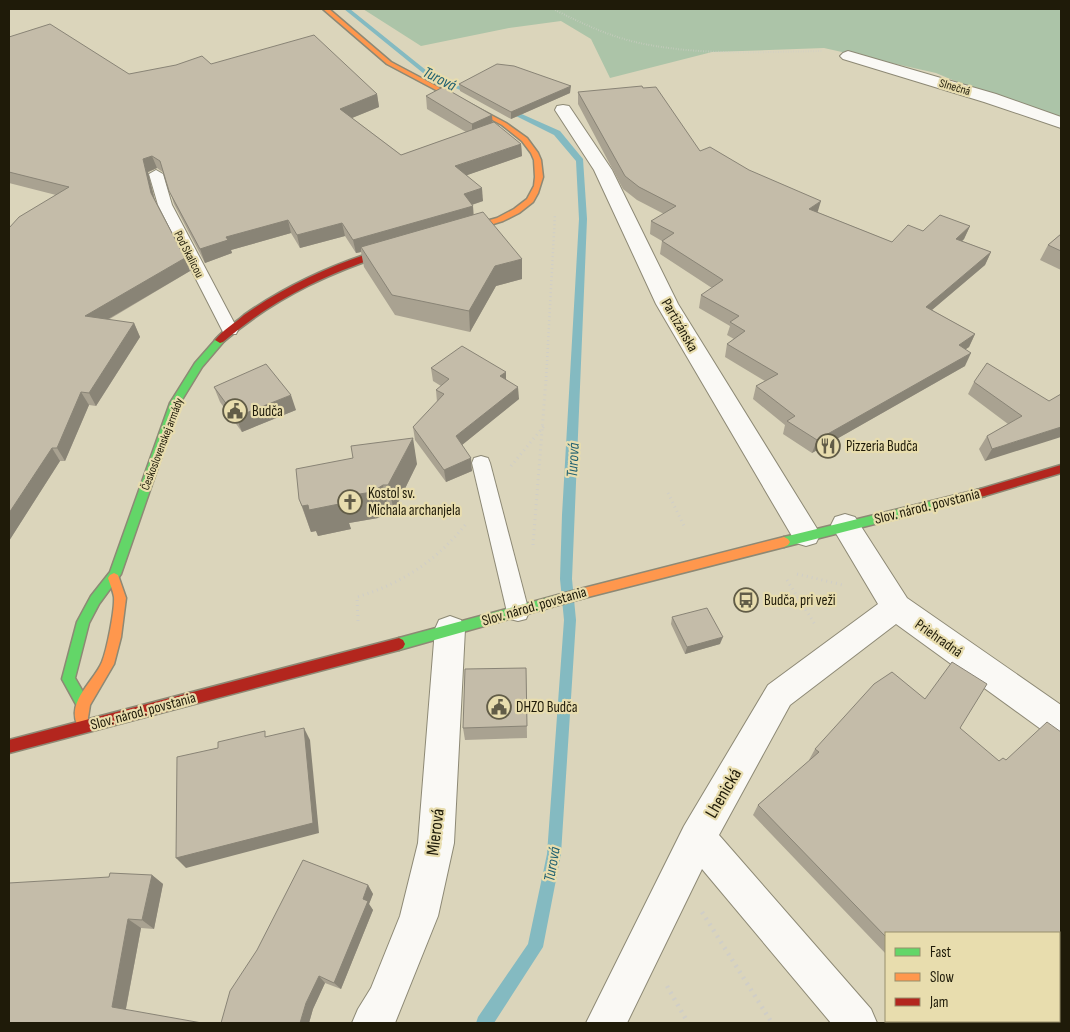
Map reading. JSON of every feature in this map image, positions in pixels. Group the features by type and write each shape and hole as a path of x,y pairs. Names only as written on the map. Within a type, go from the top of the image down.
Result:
{"street":[{"path":"326,9 377,55 399,70 506,127 529,145 535,155 540,174 533,198 520,209 497,220 448,234"},
{"name":"Slnečná","path":"848,56 990,98 1061,124"},
{"name":"Partizánska","path":"563,110 603,170 667,304 806,535"},
{"name":"Československej armády","path":"84,704 68,679 76,641 92,603 114,578 166,428 179,396 200,365 230,330 276,296 328,269 412,244"},
{"name":"Slov. národ. povstania","path":"9,747 450,628 518,612 596,588 996,489 1061,469"},
{"name":"Priehradná","path":"845,526 888,594 1061,724"},
{"path":"81,728 84,704 108,664 115,637 120,598 114,578"},
{"name":"Lhenická","path":"606,1023 697,839 779,695 832,655 888,594"},
{"name":"Mierová","path":"372,1023 385,1002 419,916 436,843 450,628"},
{"path":"697,839 719,860 857,1023"}],"lane":[{"name":"Pod Skalicou","path":"156,174 165,205 230,330"},
{"path":"482,463 518,612"}],"path":[{"path":"553,9 590,28 634,42 670,48 714,52 828,51 848,56"},
{"path":"533,551 544,426 557,186 537,185"},
{"path":"364,652 358,618 357,597 387,589 430,563 451,543 489,492 544,426"},
{"path":"668,494 684,526"},
{"path":"797,574 888,594"},
{"path":"788,580 804,603 832,655"},
{"path":"698,905 772,1023"},
{"path":"663,979 688,1023"}],"green space":[{"path":"363,9 1061,9 1061,126 936,73 824,48 712,52 610,78 591,39 561,21 509,28 421,46"}],"building":[{"path":"50,24 129,74 176,65 202,56 211,64 314,35 377,94 340,109 401,155 494,122 521,144 455,166 482,188 464,194 473,206 353,240 342,223 297,235 288,220 226,237 228,240 200,249 169,191 160,161 152,156 143,159 151,193 185,258 85,316 134,323 89,393 81,392 57,448 52,448 9,513 9,228 19,217 69,187 9,172 9,37"},
{"path":"497,64 514,66 571,86 511,112 459,84"},
{"path":"642,86 643,88 656,87 700,151 710,147 749,170 821,201 809,209 892,242 908,225 923,231 940,215 970,226 956,239 991,252 926,307 975,334 959,345 971,353 817,440 787,421 795,416 756,386 778,374 727,344 745,331 730,322 739,316 701,295 723,280 662,241 674,233 651,221 676,206 639,187 625,176 578,92"},
{"path":"443,87 492,115 472,124 426,96"},
{"path":"483,212 522,259 495,266 469,311 392,295 361,247"},
{"path":"1061,234 1061,251 1048,245"},
{"path":"462,346 506,372 500,376 518,387 456,436 471,458 444,470 413,427 444,394 436,390 449,379 431,368"},
{"path":"987,363 1049,401 1061,394 1061,427 992,449 987,436 1022,416 974,382"},
{"path":"266,364 291,395 236,417 214,387"},
{"path":"413,438 388,485 383,485 372,492 341,497 344,503 309,510 308,505 302,506 299,499 296,469 353,458 351,446"},
{"path":"707,608 723,637 687,647 672,617"},
{"path":"952,662 987,684 960,728 999,761 1003,758 1006,760 1047,722 1061,732 1061,1023 965,1022 1060,1022 1060,932 885,932 885,936 758,805 819,752 815,749 874,684 892,672 925,699"},
{"path":"526,668 527,726 463,728 465,669"},
{"path":"304,728 313,823 176,858 177,757 218,748 218,742 265,731 265,737"},
{"path":"303,860 368,885 363,899 368,901 334,983 319,976 306,1003 300,1023 221,1023 230,991 257,950"},
{"path":"110,873 152,875 142,920 128,919 112,1007 202,1023 9,1023 9,883 109,877"}],"waterway":[{"name":"Turová","path":"347,9 425,72 473,94"},
{"name":"Turová","path":"484,1023 535,947 554,854 570,620 566,579 568,515 583,219 580,161 557,133 506,109"}],"traffic: fast":[{"path":"83,704 68,679 83,622 95,600 115,574 175,403 198,365 220,340"},
{"path":"784,542 981,493"},
{"path":"399,644 580,594"}],"traffic: slow":[{"path":"326,9 389,63 504,124 530,146 538,160 539,169 538,186 530,200 509,216 456,232"},
{"path":"580,594 784,542"},
{"path":"82,720 83,704 108,664 115,637 120,598 114,578"}],"traffic: jam":[{"path":"220,340 261,308 304,283 351,263 400,247"},
{"path":"981,493 1061,469"},
{"path":"9,747 399,644"}],"place":[{"name":"Budča","path":"235,411"},
{"name":"Pizzeria Budča","path":"828,446"},
{"name":"Kostol sv. Michala archanjela","path":"350,502"},
{"name":"Budča, pri veži","path":"746,600"},
{"name":"DHZO Budča","path":"499,707"}]}
